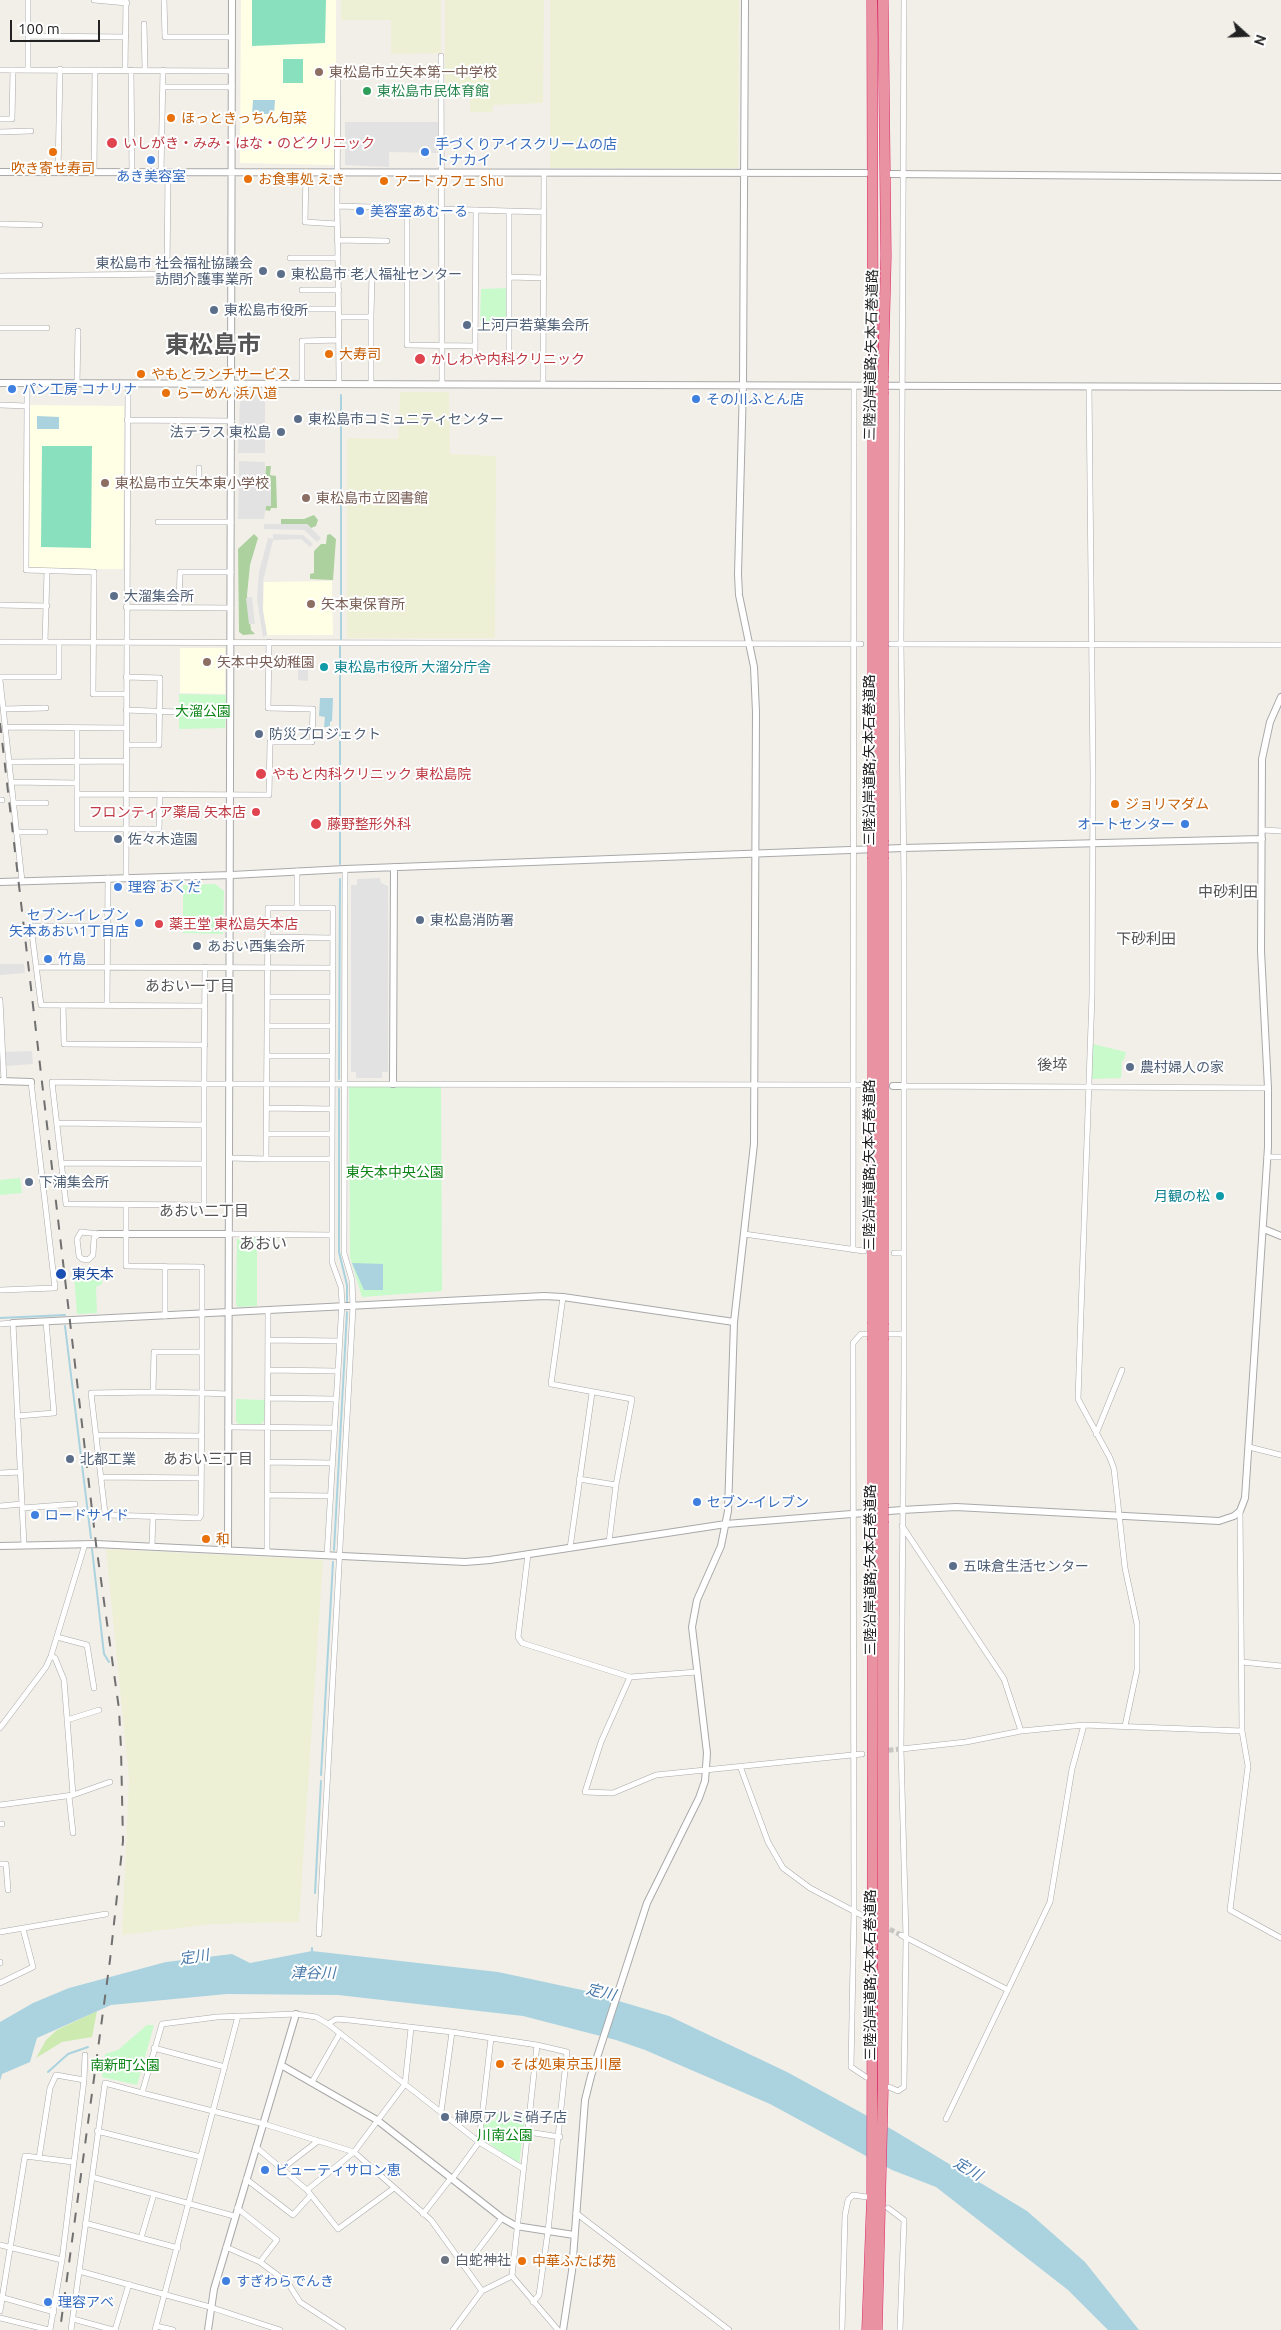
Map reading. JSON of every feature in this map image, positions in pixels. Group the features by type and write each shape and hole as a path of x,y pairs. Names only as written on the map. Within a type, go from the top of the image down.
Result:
{"highway":[{"name":"三陸沿岸道路;矢本石巻道路","path":"872,0 878,376 878,1522 886,2088 885,2205 877,2330"},
{"name":"三陸沿岸道路;矢本石巻道路","path":"878,376 886,256 883,0"},
{"name":"三陸沿岸道路;矢本石巻道路","path":"867,2330 878,1522"}],"street":[{"path":"28,0 28,68"},
{"path":"94,0 126,1 132,173"},
{"path":"164,0 165,37 232,38"},
{"path":"228,1549 232,875 230,642 232,484 232,0"},
{"path":"563,2330 572,2271 585,2100 647,1903 699,1798 707,1769 692,1638 694,1608 719,1553 726,1524 734,1322 753,1150 756,690 739,595 738,574 746,173 745,0"},
{"path":"886,2088 898,2091 904,2087 904,1937 900,1749 904,1334 904,848 901,644 904,0"},
{"path":"144,24 145,69"},
{"path":"29,36 126,37"},
{"path":"441,56 442,384"},
{"path":"0,70 28,68 231,71"},
{"path":"58,173 60,69"},
{"path":"0,119 12,119 12,70"},
{"path":"94,173 95,70"},
{"path":"0,276 167,274 163,70"},
{"path":"338,71 337,240 339,273 339,383"},
{"path":"164,88 232,87"},
{"path":"0,132 31,131"},
{"path":"0,172 866,173"},
{"path":"306,172 305,222 337,224"},
{"path":"543,384 544,173"},
{"path":"891,174 1281,177"},
{"path":"337,206 544,212"},
{"path":"408,208 407,344 475,346"},
{"path":"476,210 475,358 509,358 509,212"},
{"path":"0,224 40,225"},
{"path":"337,240 388,241"},
{"path":"290,258 338,258"},
{"path":"339,273 372,274 371,384"},
{"path":"510,277 544,278"},
{"path":"302,290 339,290"},
{"path":"304,309 339,309"},
{"path":"339,318 371,317"},
{"path":"0,328 47,328"},
{"path":"77,384 78,331"},
{"path":"302,383 302,341 339,340"},
{"path":"0,384 339,383 1281,387"},
{"path":"27,384 26,570 94,572 93,694 126,694"},
{"path":"126,877 128,384"},
{"path":"852,1250 854,850 858,644 854,386"},
{"path":"1089,387 1092,995 1078,1399 1110,1458 1114,1470 1125,1568 1137,1624 1139,1650 1135,1684 1125,1726"},
{"path":"0,405 27,406"},
{"path":"127,420 232,421"},
{"path":"199,468 199,485 232,484"},
{"path":"158,522 231,522"},
{"path":"45,642 47,571"},
{"path":"179,607 180,572 231,572"},
{"path":"0,605 46,606"},
{"path":"126,607 231,608"},
{"path":"0,642 858,644"},
{"path":"22,881 0,679 59,678 59,642"},
{"path":"77,794 269,795 270,742 312,742 313,709 268,708 269,642"},
{"path":"890,644 1281,646"},
{"path":"126,677 160,678 159,745 126,745"},
{"path":"0,1546 85,1544 152,1546 465,1562 490,1560 726,1524 902,1510 956,1507 1219,1521 1234,1516 1240,1510 1245,1498 1264,1229 1267,1157 1268,1088 1261,951 1262,839 1264,830 1262,759 1270,722 1281,697"},
{"path":"3,709 46,708"},
{"path":"126,710 176,712"},
{"path":"5,727 126,728"},
{"path":"77,728 77,828 159,829 160,794"},
{"path":"9,762 126,762"},
{"path":"11,782 77,783"},
{"path":"14,804 46,803"},
{"path":"1264,830 1281,831"},
{"path":"16,832 45,832"},
{"path":"0,882 232,875 904,848 1262,839"},
{"path":"393,1084 394,867"},
{"path":"319,1934 353,1307 352,1280 344,1254 345,869"},
{"path":"297,872 297,908"},
{"path":"107,1005 108,878"},
{"path":"266,1158 268,908 333,908 332,1262 341,1287 341,1307 327,1555"},
{"path":"108,926 31,926 41,1005 205,1006"},
{"path":"268,937 332,938"},
{"path":"36,967 332,968"},
{"path":"205,967 204,1084 204,1205 66,1204 52,1082 204,1084 864,1085"},
{"path":"268,997 332,997"},
{"path":"0,1000 2,1081 31,1082 55,1288 0,1290"},
{"path":"64,1005 64,1044 205,1045"},
{"path":"267,1026 332,1026"},
{"path":"267,1056 332,1056"},
{"path":"893,1086 1268,1088"},
{"path":"267,1108 332,1109"},
{"path":"57,1123 204,1124"},
{"path":"267,1134 332,1134"},
{"path":"1267,1157 1281,1158"},
{"path":"230,1158 332,1159"},
{"path":"62,1163 204,1164"},
{"path":"126,1205 126,1266 202,1267 202,1314 202,1352 202,1393 202,1478 201,1515 198,1518 108,1515 105,1513 91,1393 153,1392 202,1393 228,1394"},
{"path":"1264,1229 1281,1236"},
{"path":"99,1234 93,1242 92,1256 88,1260 82,1259 79,1256 77,1239 79,1234 99,1234 126,1234 229,1234 332,1235"},
{"path":"744,1234 864,1251"},
{"path":"894,1253 904,1253"},
{"path":"164,1266 165,1316"},
{"path":"0,1324 353,1307 525,1296 564,1297 734,1322"},
{"path":"564,1297 551,1384 632,1399 616,1485 609,1542"},
{"path":"267,1551 268,1311"},
{"path":"16,1416 54,1412 46,1322"},
{"path":"12,1323 24,1545"},
{"path":"870,2080 851,2067 854,1912 854,1343 860,1334 904,1334"},
{"path":"268,1340 338,1341"},
{"path":"153,1392 154,1352 202,1352"},
{"path":"268,1370 337,1371"},
{"path":"1096,1434 1122,1370"},
{"path":"570,1548 592,1393"},
{"path":"268,1398 335,1399"},
{"path":"228,1427 334,1428"},
{"path":"96,1435 202,1436"},
{"path":"1249,1447 1281,1455"},
{"path":"268,1462 332,1462"},
{"path":"0,1473 20,1472"},
{"path":"101,1477 202,1478"},
{"path":"579,1479 616,1485"},
{"path":"267,1496 330,1496"},
{"path":"0,1506 75,1504"},
{"path":"1240,1510 1242,1731 1248,1766 1230,1910 1281,1938"},
{"path":"152,1546 153,1516"},
{"path":"902,1526 1004,1679 1021,1732"},
{"path":"0,1728 46,1667 57,1638 85,1544"},
{"path":"528,1554 519,1640 522,1644 630,1677 697,1672"},
{"path":"57,1638 87,1645 94,1688"},
{"path":"51,1656 55,1658 64,1680 73,1833"},
{"path":"1242,1662 1281,1666"},
{"path":"630,1677 601,1742 584,1792 613,1792 656,1775 862,1754"},
{"path":"67,1720 99,1710"},
{"path":"900,1749 966,1742 1021,1732 1084,1725 1242,1731"},
{"path":"946,2119 1050,1902 1072,1769 1084,1725"},
{"path":"740,1766 768,1842 783,1868 810,1888 865,1917"},
{"path":"0,1805 71,1796 110,1782"},
{"path":"0,1864 6,1864 8,1890"},
{"path":"0,1932 106,1914"},
{"path":"0,1983 32,1967 23,1928"},
{"path":"904,1937 1008,1990"},
{"path":"208,2330 210,2307 234,2216 264,2124 296,2014"},
{"path":"142,2093 162,2024 238,2016 296,2014 316,2017 340,2033 479,2142 522,2168"},
{"path":"173,2330 156,2328 238,2016"},
{"path":"328,2024 336,2019 452,2032 537,2045 567,2052 560,2137 548,2231 539,2295 533,2302"},
{"path":"246,2178 294,2215 309,2192 354,2152 405,2084 411,2028"},
{"path":"442,2112 452,2032"},
{"path":"312,2082 340,2033"},
{"path":"423,2214 479,2142 490,2038"},
{"path":"537,2045 528,2132 522,2168 512,2276 558,2330"},
{"path":"154,2048 225,2067"},
{"path":"0,2318 49,2330 54,2312 62,2260 84,2080 85,2055"},
{"path":"281,2065 377,2120 502,2218 516,2226 574,2235"},
{"path":"39,2158 50,2088 56,2075 84,2080"},
{"path":"72,2330 97,2131 105,2083 264,2124 354,2152 431,2220 482,2290"},
{"path":"97,2131 201,2157"},
{"path":"528,2132 560,2137"},
{"path":"283,2168 318,2141"},
{"path":"256,2147 309,2192 338,2229 394,2188"},
{"path":"0,2311 12,2248 25,2156 74,2162"},
{"path":"92,2177 234,2216"},
{"path":"141,2238 154,2194"},
{"path":"842,2330 845,2215 848,2200 853,2195 870,2196"},
{"path":"885,2205 904,2220 900,2330"},
{"path":"237,2208 277,2240 260,2262"},
{"path":"576,2213 729,2330"},
{"path":"465,2267 502,2218"},
{"path":"85,2223 178,2248"},
{"path":"0,2245 62,2260"},
{"path":"226,2247 260,2262 288,2283 300,2302 343,2330"},
{"path":"79,2271 166,2294 280,2330"},
{"path":"453,2330 482,2290 512,2276"},
{"path":"73,2319 114,2330 129,2284"},
{"path":"2,2298 54,2312"}],"shaded area":[{"name":"東松島市立矢本第一中学校","path":"241,0 336,0 336,165 240,163"},
{"path":"341,0 441,0 441,53 391,54 391,20 341,20"},
{"path":"445,0 544,0 543,103 493,105 492,112 470,112 470,96 445,95"},
{"path":"550,0 739,0 738,168 550,168"},
{"path":"345,122 438,122 438,153 389,152 389,167 345,165"},
{"path":"400,392 449,392 450,454 496,456 495,638 347,638 347,438 398,439"},
{"path":"265,394 265,453 238,453 240,401 249,401 250,395"},
{"name":"東松島市立矢本東小学校","path":"29,405 124,406 123,569 28,569"},
{"path":"239,461 265,462 265,479 271,480 271,506 266,506 264,519 238,519"},
{"path":"264,524 307,524 321,538 317,542 304,530 264,529"},
{"path":"273,534 303,535 313,544 310,547 301,539 273,540 263,581 263,611 267,635 263,637 257,599 259,572 268,538 273,539"},
{"path":"332,581 333,635 267,635 263,611 264,582"},
{"path":"252,597 255,624 249,624 246,598"},
{"path":"180,648 225,648 225,694 180,693"},
{"path":"298,658 308,659 308,681 298,680"},
{"path":"380,878 381,883 388,886 388,1072 382,1072 382,1078 356,1078 356,1072 351,1072 351,885 357,885 357,879"},
{"path":"0,964 24,964 25,973 0,975"},
{"path":"32,1051 33,1064 6,1066 5,1052"},
{"path":"106,1549 323,1560 299,1922 212,1924 122,1935 129,1779"}],"green space":[{"path":"252,0 326,0 325,43 252,46"},
{"path":"283,59 303,59 303,83 283,83"},
{"path":"508,288 507,321 480,321 481,289"},
{"path":"42,446 92,446 91,548 41,547"},
{"path":"266,466 271,466 270,475 276,476 277,508 271,508 270,511 265,510 266,506 271,506 265,479"},
{"path":"314,515 318,520 316,526 311,528 307,524 281,524 281,519 304,519"},
{"path":"254,534 258,538 250,565 247,595 251,630 255,634 243,635 239,632 238,549"},
{"path":"330,534 336,539 333,580 310,579 310,574 314,573 314,551 321,544 326,544 327,535"},
{"name":"大溜公園","path":"179,694 227,695 225,728 179,729"},
{"path":"215,884 224,891 223,934 183,933 183,885"},
{"path":"1093,1044 1126,1052 1122,1061 1121,1078 1092,1079"},
{"name":"東矢本中央公園","path":"349,1086 441,1087 442,1291 362,1297 350,1257"},
{"path":"20,1178 22,1193 0,1195 0,1180"},
{"path":"257,1237 257,1306 238,1307 236,1305 237,1239"},
{"path":"100,1271 102,1271 102,1284 96,1287 97,1313 77,1314 74,1275 87,1278 99,1275"},
{"path":"236,1399 265,1400 264,1421 261,1424 239,1424 236,1422"},
{"path":"97,2011 92,2037 62,2042 36,2058 46,2040 57,2030"},
{"name":"南新町公園","path":"147,2025 154,2025 137,2085 102,2077 105,2054 118,2050"},
{"name":"川南公園","path":"497,2113 525,2117 519,2165 482,2138 484,2119 495,2121"}],"water":[{"path":"253,100 275,100 274,114 252,114"},
{"path":"37,416 59,417 59,429 37,429"},
{"path":"320,698 333,698 330,727 324,727 325,717 319,716"},
{"path":"352,1263 383,1264 383,1290 364,1290"},
{"name":"津谷川","path":"312,1951 498,1972 582,1990 669,2016 787,2072 893,2130 1027,2211 1085,2262 1139,2330 1108,2330 1068,2290 936,2187 892,2170 770,2104 645,2050 616,2040 523,2016 338,1995 227,1994 111,2005 37,2038 30,2062 2,2074 0,2081 0,2022 33,2003 69,1988 166,1962 232,1954 250,1963"}],"waterway":[{"path":"341,395 341,639"},
{"path":"340,646 340,864"},
{"path":"339,1079 340,879"},
{"path":"339,1089 339,1252 347,1285 347,1302"},
{"path":"334,1550 347,1312"},
{"path":"0,1318 65,1315"},
{"path":"65,1326 91,1538"},
{"path":"92,1549 104,1654 109,1662"},
{"path":"321,1775 333,1562"},
{"path":"315,1893 321,1781"},
{"path":"48,2072 68,2054 88,2047"}],"tunnel":[{"path":"881,1751 901,1749"},
{"path":"883,1926 901,1935"}],"railway":[{"path":"0,723 96,1544 119,1709 121,1749 123,1841 110,1960 60,2330"}],"place":[{"name":"東松島市立矢本第一中学校","path":"319,72"},
{"name":"東松島市民体育館","path":"367,91"},
{"name":"ほっときっちん旬菜","path":"171,118"},
{"name":"いしがき・みみ・はな・のどクリニック","path":"112,143"},
{"name":"吹き寄せ寿司","path":"53,152"},
{"name":"手づくりアイスクリームの店 トナカイ","path":"425,152"},
{"name":"あき美容室","path":"151,160"},
{"name":"お食事処 えき","path":"248,179"},
{"name":"アートカフェ Shu","path":"384,181"},
{"name":"美容室あむーる","path":"360,211"},
{"name":"東松島市 社会福祉協議会 訪問介護事業所","path":"263,271"},
{"name":"東松島市 老人福祉センター","path":"281,274"},
{"name":"東松島市役所","path":"214,310"},
{"name":"上河戸若葉集会所","path":"467,325"},
{"name":"大寿司","path":"329,354"},
{"name":"かしわや内科クリニック","path":"420,359"},
{"name":"やもとランチサービス","path":"141,374"},
{"name":"パン工房 コナリナ","path":"12,389"},
{"name":"らーめん 浜八道","path":"166,393"},
{"name":"その川ふとん店","path":"696,399"},
{"name":"東松島市コミュニティセンター","path":"298,419"},
{"name":"法テラス 東松島","path":"281,432"},
{"name":"東松島市立矢本東小学校","path":"105,483"},
{"name":"東松島市立図書館","path":"306,498"},
{"name":"大溜集会所","path":"114,596"},
{"name":"矢本東保育所","path":"311,604"},
{"name":"矢本中央幼稚園","path":"207,662"},
{"name":"東松島市役所 大溜分庁舎","path":"324,667"},
{"name":"防災プロジェクト","path":"259,734"},
{"name":"やもと内科クリニック 東松島院","path":"261,774"},
{"name":"ジョリマダム","path":"1115,804"},
{"name":"フロンティア薬局 矢本店","path":"256,812"},
{"name":"藤野整形外科","path":"316,824"},
{"name":"オートセンター","path":"1185,824"},
{"name":"佐々木造園","path":"118,839"},
{"name":"理容 おくだ","path":"118,887"},
{"name":"東松島消防署","path":"420,920"},
{"name":"セブン-イレブン 矢本あおい1丁目店","path":"139,923"},
{"name":"薬王堂 東松島矢本店","path":"159,924"},
{"name":"あおい西集会所","path":"197,946"},
{"name":"竹島","path":"48,959"},
{"name":"農村婦人の家","path":"1130,1067"},
{"name":"下浦集会所","path":"29,1182"},
{"name":"月観の松","path":"1220,1196"},
{"name":"東矢本","path":"61,1274"},
{"name":"北都工業","path":"70,1459"},
{"name":"セブン-イレブン","path":"697,1502"},
{"name":"ロードサイド","path":"35,1515"},
{"name":"和","path":"206,1539"},
{"name":"五味倉生活センター","path":"953,1566"},
{"name":"そば処東京玉川屋","path":"500,2064"},
{"name":"榊原アルミ硝子店","path":"445,2117"},
{"name":"ビューティサロン恵","path":"265,2170"},
{"name":"白蛇神社","path":"445,2260"},
{"name":"中華ふたば苑","path":"522,2261"},
{"name":"すぎわらでんき","path":"226,2281"},
{"name":"理容アベ","path":"48,2302"}],"district":[{"name":"東松島市","path":"213,345"},
{"name":"中砂利田","path":"1228,892"},
{"name":"下砂利田","path":"1146,939"},
{"name":"あおい一丁目","path":"190,986"},
{"name":"後埣","path":"1052,1065"},
{"name":"あおい二丁目","path":"204,1211"},
{"name":"あおい","path":"263,1244"},
{"name":"あおい三丁目","path":"208,1459"}],"water label":[{"name":"定川","path":"194,1957"},
{"name":"定川","path":"601,1992"},
{"name":"定川","path":"968,2169"}]}
